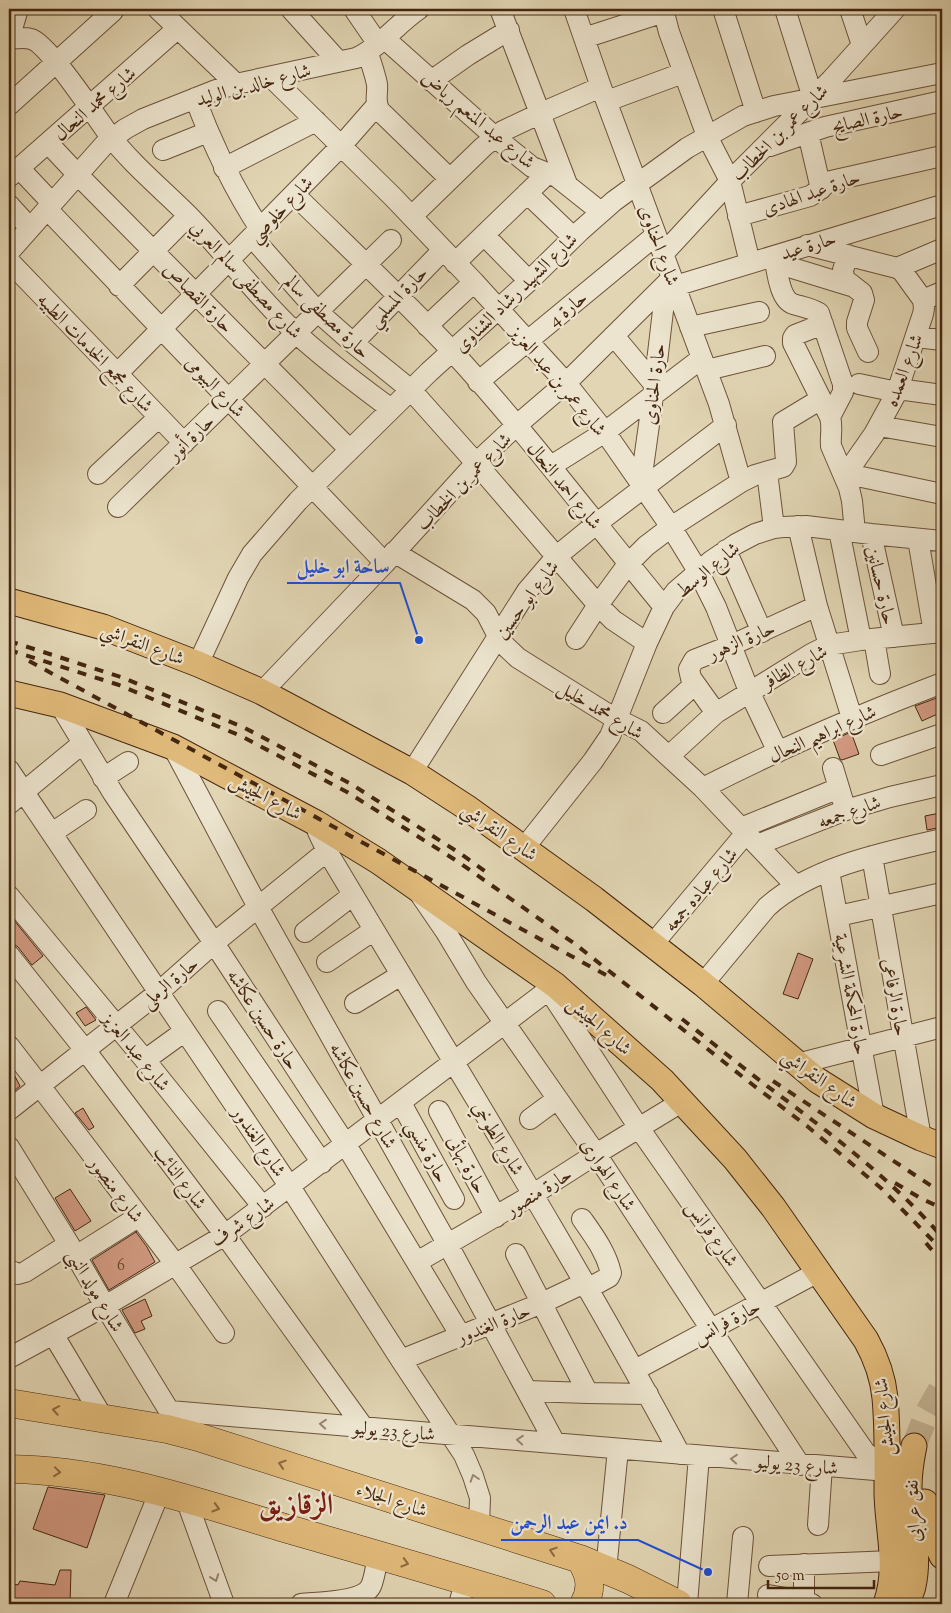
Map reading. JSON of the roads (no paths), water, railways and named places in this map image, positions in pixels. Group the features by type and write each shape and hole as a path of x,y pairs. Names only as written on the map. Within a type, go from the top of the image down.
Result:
{"highway":[{"name":"شارع الجلاء","path":"12,1399 104,1418 176,1422 580,1560 678,1604"},
{"path":"9,1469 91,1476 160,1491 378,1555 463,1592 533,1603"},
{"path":"580,1560 586,1568 590,1588 584,1604"},
{"path":"597,1604 600,1593 617,1580 617,1575"}],"main road":[{"name":"شارع النقراشي","path":"9,601 103,627 198,664 262,692 412,772 524,848 653,944 824,1085 874,1116 931,1142"},
{"name":"شارع الجيش","path":"9,693 60,705 173,746 316,823 378,861 414,886 552,988 662,1080 683,1101 746,1172 773,1207 866,1340 877,1362 886,1398 876,1465 888,1517 894,1561 891,1589 886,1604"},
{"name":"نفق عرابى","path":"905,1604 913,1587 914,1568 914,1529 909,1488 910,1467 921,1450 925,1505 932,1534 942,1556"}],"street":[{"path":"9,39 18,9"},
{"path":"158,9 236,84"},
{"path":"291,9 338,61"},
{"path":"354,9 377,45 376,82 378,94 376,106 389,121 450,179"},
{"name":"شارع خالد بن الوليد","path":"9,252 104,145 143,119 236,84 272,78 356,58 377,45 398,15 419,9"},
{"path":"500,9 567,184"},
{"name":"شارع الحناوى","path":"574,9 663,254 671,283 690,327 726,425 741,482"},
{"path":"723,9 756,112"},
{"path":"785,9 813,98"},
{"path":"850,9 862,45"},
{"name":"شارع عمر بن الخطاب","path":"663,254 730,181 813,98 895,9"},
{"path":"584,38 663,10 683,73 707,136 730,181 750,263"},
{"path":"9,105 113,11"},
{"name":"شارع محمد النحال","path":"14,173 178,28"},
{"path":"431,80 468,54 509,30"},
{"name":"شارع مصطفى سالم العربي","path":"9,39 33,39 49,52 112,138 141,171 230,260 264,300 296,333 346,375 391,409"},
{"name":"شارع عبد المنعم رياض","path":"377,45 431,80 495,137 532,166 567,184 601,212"},
{"name":"شارع الشهيد رشاد الشناوى","path":"198,664 238,578 252,554 312,487 391,409 601,212 687,148 743,116 774,106 942,72"},
{"path":"412,216 483,147 504,131 540,113 683,73"},
{"name":"شارع عمر بن عبد العزيز","path":"272,78 412,216 528,340 566,383 605,432 671,527 698,572 716,607 749,691 778,752"},
{"name":"حارة مصطفى سالم","path":"195,98 224,168 241,199 256,233 318,312 411,390 598,605 612,620 647,643"},
{"name":"حارة الصايح","path":"763,148 808,133 942,101"},
{"name":"شارع خلوصي","path":"117,374 341,146 376,106"},
{"path":"224,168 316,121"},
{"path":"163,150 208,132"},
{"path":"808,133 821,189"},
{"name":"حارة القصاص","path":"48,143 350,450"},
{"name":"حارة عبد الهادى","path":"738,216 810,196 831,181 942,156"},
{"name":"شارع البيومى","path":"14,173 49,206 119,286 312,487 390,557"},
{"name":"حارة المسلمي","path":"352,342 398,295 449,256 484,235 548,173"},
{"name":"شارع احمد النحال","path":"294,194 398,295 452,352 517,425 664,607"},
{"path":"527,194 572,238"},
{"name":"حارة عيد","path":"671,283 750,263 942,204"},
{"path":"9,205 30,228"},
{"path":"119,286 188,216"},
{"path":"484,235 528,281"},
{"name":"حارة 4","path":"478,382 656,235"},
{"name":"حارة أنور","path":"118,507 391,240"},
{"path":"807,245 897,268 902,271 923,300 942,292"},
{"path":"897,268 942,249"},
{"path":"848,255 843,270 844,279 851,286"},
{"path":"774,256 789,267 851,286 862,293 864,300 857,328 868,352"},
{"path":"774,256 785,300 792,304 813,309 819,313 823,324 843,384 843,392 830,417"},
{"name":"شارع مجمع الخدمات الطبيه","path":"9,261 184,443"},
{"path":"428,326 474,282"},
{"name":"شارع عمر بن الخطاب","path":"262,692 476,463 566,383 671,283"},
{"name":"حارة الحناوى","path":"642,485 653,390 671,283"},
{"name":"شارع العمده","path":"845,473 879,426 898,391 923,314 923,300"},
{"path":"690,327 759,312"},
{"path":"823,324 795,335 792,343 833,426 830,439 831,446 845,473 852,501 867,639 880,674"},
{"path":"614,336 653,390"},
{"path":"916,337 942,340"},
{"path":"551,466 605,432 653,390 704,364 765,356"},
{"path":"859,384 942,396"},
{"path":"576,639 628,564 646,546 671,527 741,482 783,467 786,462 783,422 821,399"},
{"path":"98,474 159,417"},
{"name":"شارع ابو حسين","path":"412,772 527,591 557,556 642,485 726,425"},
{"path":"879,426 942,438"},
{"path":"767,472 774,528"},
{"path":"845,473 942,494"},
{"path":"798,526 817,606 852,718"},
{"name":"شارع الوسط","path":"524,848 593,761 610,736 647,643 664,607 676,591 726,550 755,534 774,528 798,526 942,541"},
{"name":"حارة حسانين","path":"855,532 894,637"},
{"path":"918,539 938,632"},
{"path":"726,550 762,632"},
{"name":"شارع محمد خليل","path":"390,557 473,600 486,613 498,636 507,648 518,658 617,720 641,731 703,788 795,885"},
{"name":"حارة الزهور","path":"716,713 691,678 689,668 694,660 732,646 817,606"},
{"name":"شارع الظافر","path":"669,756 716,713 749,691 829,645 938,632"},
{"name":"شارع ابراهيم النحال","path":"703,788 852,718 942,683"},
{"path":"663,713 695,684"},
{"name":"حارة حسين عكاشه","path":"60,705 103,778 346,1145 461,1336"},
{"path":"881,755 942,734"},
{"path":"16,798 83,743"},
{"name":"شارع حسين عكاشه","path":"173,746 258,907 448,1245 555,1443"},
{"path":"103,778 128,762"},
{"path":"834,768 846,810"},
{"name":"شارع الغندور","path":"9,770 16,798 52,833 290,1186 401,1360 452,1435 464,1455 480,1498 479,1526"},
{"name":"شارع جمعه","path":"748,835 846,810 890,796 942,785"},
{"path":"748,835 839,788"},
{"path":"52,833 86,810"},
{"name":"شارع الطوخي","path":"316,823 326,851 454,1063 648,1394 690,1455"},
{"name":"شارع عباده جمعه","path":"653,944 748,835"},
{"path":"703,984 768,907 779,896 795,885 872,856 942,839"},
{"name":"حارة الرملى","path":"9,1110 158,992 214,943 326,851"},
{"name":"حارة الرفاعى","path":"872,856 903,1036 931,1142"},
{"name":"حارة المحكمة الشرعية","path":"829,871 874,1116"},
{"name":"شارع الهوارى","path":"414,886 446,932 476,982 596,1154 800,1464"},
{"path":"838,916 942,893 942,897"},
{"path":"305,932 353,895"},
{"name":"شارع عبد العزيز","path":"9,896 145,1060 263,1207"},
{"path":"327,962 374,930"},
{"name":"شارع النائب","path":"9,955 85,1050 225,1235 364,1428"},
{"path":"355,1003 401,975"},
{"name":"شارع شرف","path":"9,1358 176,1266 225,1235 552,988"},
{"name":"شارع فرانس","path":"552,988 639,1128 876,1465"},
{"path":"218,1011 322,1163"},
{"path":"797,1064 942,1027"},
{"path":"145,1060 185,1031"},
{"name":"شارع منصور","path":"9,1046 176,1266 224,1333"},
{"path":"530,1119 558,1099"},
{"name":"حارة منصور","path":"418,1262 496,1217 683,1101"},
{"name":"حارة منسي","path":"401,1103 454,1200"},
{"name":"حارة بهائى","path":"439,1111 496,1217"},
{"name":"شارع مولد النبى","path":"12,1158 73,1250 176,1422"},
{"path":"9,1270 18,1274 25,1272 138,1217"},
{"name":"حارة الغندور","path":"401,1360 609,1277 611,1273 608,1262 595,1237 582,1219"},
{"path":"516,1254 588,1393"},
{"name":"حارة فرانس","path":"635,1370 818,1272"},
{"path":"53,1334 104,1418"},
{"path":"527,1391 648,1394"},
{"name":"شارع 23 يوليو","path":"176,1422 364,1428 822,1466 876,1465"},
{"path":"617,1575 618,1449"},
{"path":"687,1604 690,1455"},
{"path":"818,1525 822,1466"},
{"path":"114,1604 160,1491"},
{"path":"186,1499 224,1604"},
{"path":"737,1604 743,1537"},
{"path":"301,1604 350,1599 365,1593 371,1587 378,1555"},
{"path":"769,1566 894,1561"},
{"path":"768,1594 808,1602 804,1564"}],"tunnel":[{"path":"914,1446 927,1413 942,1387"}],"railway":[{"path":"9,641 121,677 243,727 351,784 486,872"},
{"path":"9,650 119,685 241,736 347,792 457,861 575,944 807,1126 882,1189 942,1250"},
{"path":"29,661 606,975"},
{"path":"682,1019 880,1175 942,1237"},
{"path":"773,1081 942,1193"},
{"path":"895,1183 942,1208"},
{"path":"926,1243 942,1262"}],"place":[{"name":"ساحة ابو خليل","path":"419,640"},
{"name":"د. ايمن عبد الرحمن","path":"708,1572"}],"district":[{"name":"الزقازيق","path":"296,1504"}]}
